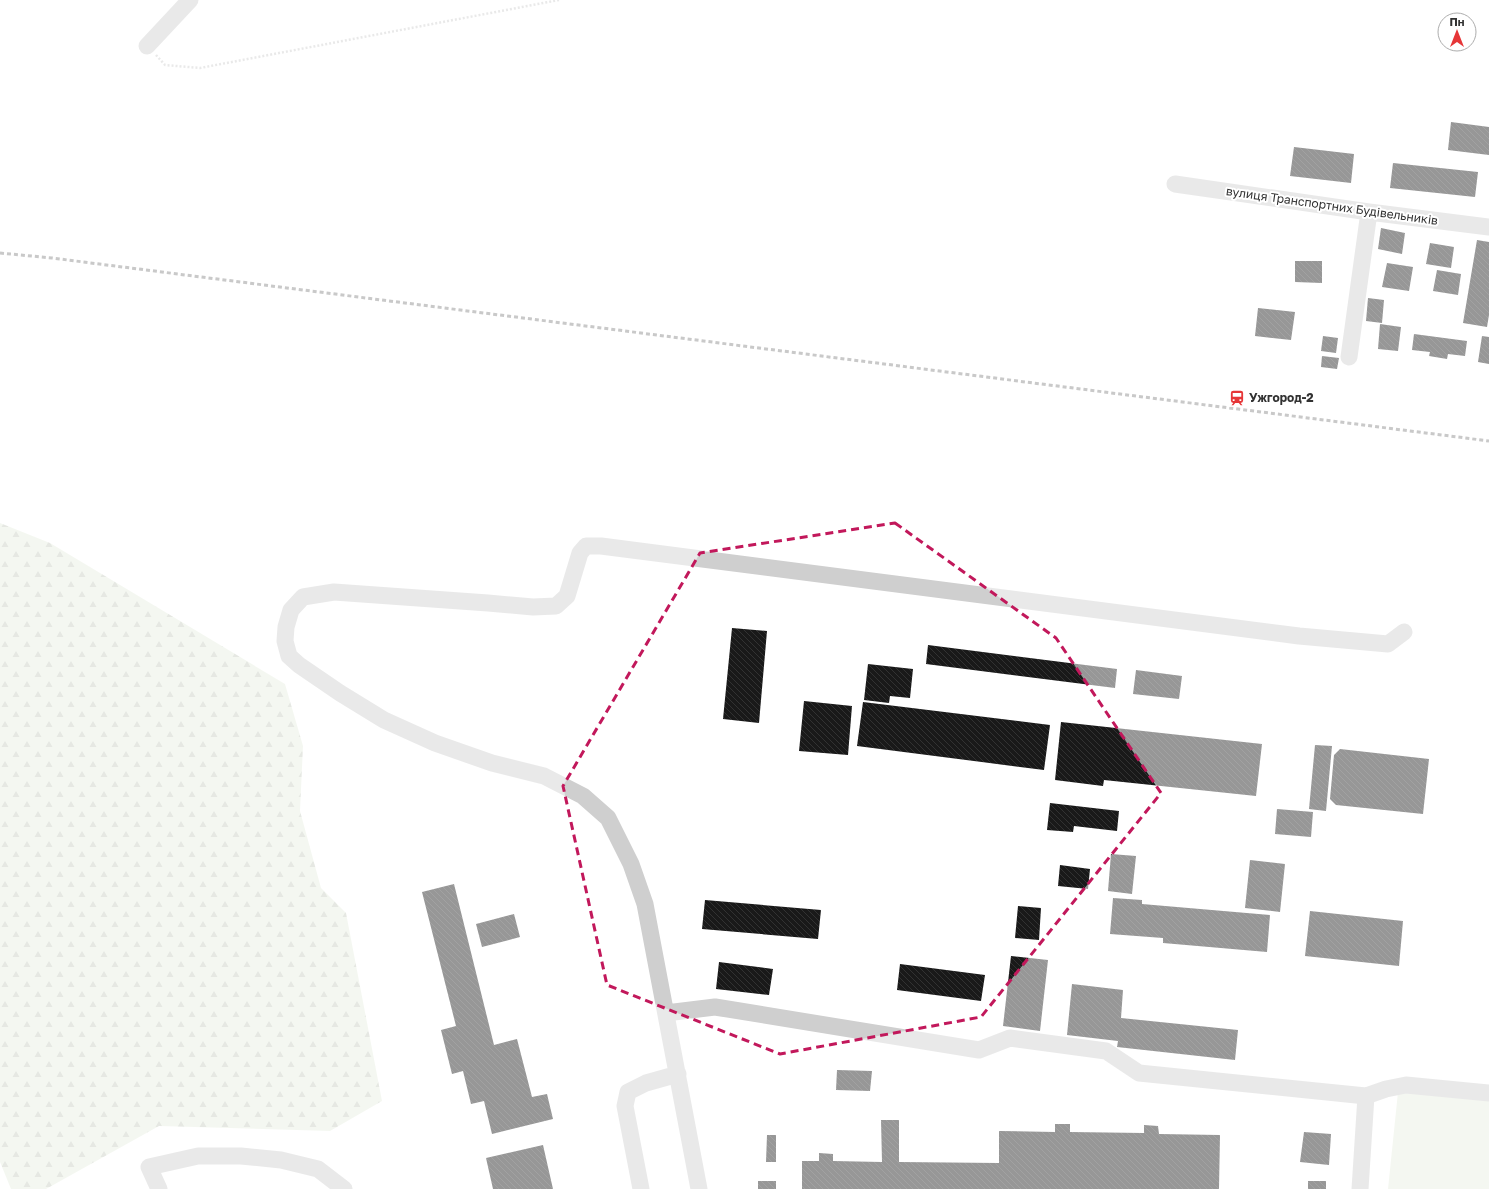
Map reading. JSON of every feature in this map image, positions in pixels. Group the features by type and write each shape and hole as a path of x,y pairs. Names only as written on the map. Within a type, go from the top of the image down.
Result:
{"street":[{"path":"148,46 190,0"},
{"name":"вулиця Транспортних Будівельників","path":"1176,184 1369,212 1489,227"},
{"path":"1349,357 1369,212"},
{"path":"699,1189 645,904 631,864 608,818 583,796 544,776 492,763 435,743 384,720 340,693 299,665 289,656 285,641 286,627 291,610 303,597 334,592 488,603 533,608 556,606 567,596 580,553 586,546 601,546 1299,636 1388,644 1404,632"},
{"path":"666,1013 715,1007 979,1050 1010,1038 1106,1051 1140,1073 1366,1096 1386,1089 1406,1085 1489,1093"},
{"path":"642,1189 626,1106 628,1092 646,1083 678,1074"},
{"path":"1360,1189 1366,1096"},
{"path":"159,1189 149,1168 198,1156 241,1156 281,1160 318,1169 344,1189"}],"path":[{"path":"148,46 165,65 200,68 559,0"}],"highlighted area":[{"path":"895,523 1056,638 1161,793 981,1017 780,1054 607,985 563,786 700,553"}],"green space":[{"path":"0,523 50,543 285,684 303,746 300,811 321,888 346,913 382,1101 330,1131 159,1126 46,1189 11,1189 0,1162"},
{"path":"1398,1092 1489,1101 1489,1189 1388,1189"}],"building":[{"path":"1451,122 1489,127 1489,155 1448,150"},
{"path":"1294,147 1354,154 1351,183 1290,176"},
{"path":"1393,163 1478,172 1475,197 1390,188"},
{"path":"1381,228 1405,233 1402,254 1378,249"},
{"path":"1477,240 1489,242 1489,315 1487,327 1463,323"},
{"path":"1430,243 1454,247 1451,268 1426,264"},
{"path":"1295,261 1322,261 1322,283 1295,282"},
{"path":"1387,263 1413,267 1409,291 1382,287"},
{"path":"1437,270 1461,274 1458,295 1433,291"},
{"path":"1368,298 1384,300 1382,323 1366,321"},
{"path":"1258,308 1295,312 1291,340 1255,336"},
{"path":"1380,324 1401,327 1398,351 1378,349"},
{"path":"1414,334 1467,341 1465,356 1448,354 1447,359 1429,356 1430,352 1412,350"},
{"path":"1323,336 1338,338 1336,353 1321,351"},
{"path":"1482,336 1489,337 1489,364 1478,362"},
{"path":"1322,356 1339,358 1337,369 1321,367"},
{"path":"732,628 767,631 759,723 723,719"},
{"path":"928,645 1117,669 1115,688 926,664"},
{"path":"868,664 913,669 910,698 890,696 889,703 864,700"},
{"path":"1136,670 1182,676 1179,699 1133,694"},
{"path":"804,701 852,706 848,755 799,751"},
{"path":"863,702 1050,725 1044,770 857,746"},
{"path":"1061,722 1262,744 1256,796 1104,780 1103,786 1055,780"},
{"path":"1315,745 1332,746 1326,811 1309,809"},
{"path":"1340,749 1429,759 1423,814 1336,805 1330,799 1334,755"},
{"path":"1050,803 1119,811 1117,831 1074,826 1073,832 1047,830"},
{"path":"1277,809 1313,812 1311,837 1275,834"},
{"path":"1111,854 1136,856 1132,894 1108,891"},
{"path":"1250,860 1285,864 1280,912 1245,908"},
{"path":"1060,865 1090,869 1088,889 1058,886"},
{"path":"454,884 494,1045 517,1039 532,1097 547,1094 553,1119 492,1134 484,1101 471,1104 463,1071 452,1074 441,1030 456,1026 422,892"},
{"path":"1113,898 1142,900 1142,904 1270,915 1267,952 1163,943 1163,938 1110,934"},
{"path":"705,900 821,910 818,939 702,929"},
{"path":"1018,906 1041,908 1039,940 1015,938"},
{"path":"1310,911 1403,921 1399,966 1305,956"},
{"path":"514,914 520,937 482,947 476,924"},
{"path":"1011,956 1048,960 1040,1031 1003,1026"},
{"path":"719,962 773,969 769,995 716,989"},
{"path":"900,964 985,975 981,1001 897,990"},
{"path":"1072,984 1123,990 1121,1018 1238,1030 1235,1060 1117,1047 1118,1041 1067,1035"},
{"path":"837,1070 872,1071 870,1091 836,1090"},
{"path":"881,1120 899,1120 899,1162 999,1163 999,1131 1055,1132 1055,1124 1070,1124 1070,1132 1144,1133 1144,1125 1158,1126 1159,1134 1220,1135 1219,1189 802,1189 802,1161 819,1161 819,1153 833,1154 833,1161 882,1162"},
{"path":"1304,1132 1331,1134 1329,1165 1300,1162"},
{"path":"767,1135 776,1135 776,1162 766,1162"},
{"path":"543,1145 553,1189 493,1189 486,1158"},
{"path":"758,1181 776,1181 776,1189 758,1189"},
{"path":"1308,1181 1326,1181 1326,1189 1308,1189"}],"railway":[{"path":"0,253 52,258 1489,441"}],"place":[{"name":"Ужгород-2","path":"1237,398"}]}
